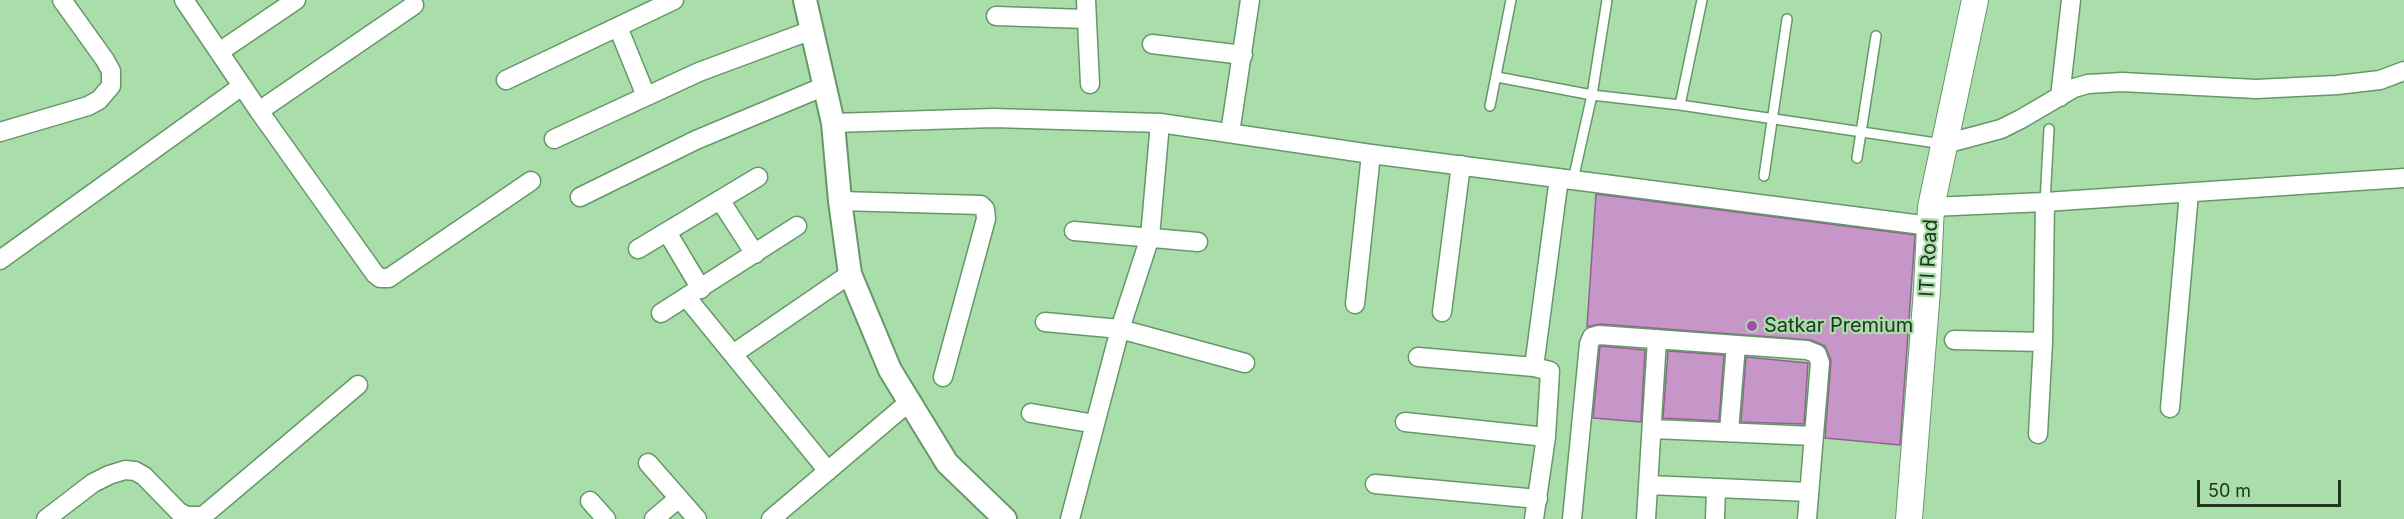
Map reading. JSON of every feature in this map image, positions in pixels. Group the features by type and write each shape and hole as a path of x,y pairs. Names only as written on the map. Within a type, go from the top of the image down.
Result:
{"main road":[{"name":"ITI Road","path":"1909,519 1927,290 1930,216 1975,0"}],"street":[{"path":"0,132 88,106 99,100 111,86 112,79 108,65 62,0"},
{"path":"184,0 259,111 380,278 389,278 531,181"},
{"path":"219,52 296,0"},
{"path":"506,80 674,0"},
{"path":"805,0 833,123 850,274 890,370 947,463 1003,518"},
{"path":"1086,0 1085,19 1090,84"},
{"path":"1230,133 1250,0"},
{"path":"2060,97 2071,0"},
{"path":"259,111 414,5"},
{"path":"996,16 1085,19"},
{"path":"618,27 646,96"},
{"path":"554,139 699,72 812,30"},
{"path":"1152,44 1243,55"},
{"path":"1945,144 2001,129 2074,88 2102,82 2256,89 2348,84 2380,80 2404,71"},
{"path":"0,260 242,86"},
{"path":"580,197 696,140 825,86"},
{"path":"833,123 994,118 1160,123 1371,154 1566,179 1930,216 2045,202 2404,178"},
{"path":"1070,519 1120,329 1150,237 1160,123"},
{"path":"1355,304 1371,154"},
{"path":"1442,312 1461,165"},
{"path":"638,249 758,177"},
{"path":"1534,367 1566,179"},
{"path":"2170,408 2189,193"},
{"path":"720,200 754,254"},
{"path":"840,201 981,206 986,209 986,219 943,377"},
{"path":"2038,434 2043,342 2045,202"},
{"path":"661,313 797,226"},
{"path":"1074,231 1198,242"},
{"path":"667,232 694,293 733,354 828,471"},
{"path":"733,354 850,274"},
{"path":"1045,322 1120,329 1245,363"},
{"path":"1572,519 1589,345 1592,337 1599,335 1807,350 1817,354 1820,363 1807,519"},
{"path":"1646,519 1657,339"},
{"path":"1954,340 2043,342"},
{"path":"1729,431 1736,345"},
{"path":"1418,357 1534,367 1550,371 1546,437 1534,519"},
{"path":"46,519 93,483 125,470 135,471 144,476 179,512 187,516 203,516 358,385"},
{"path":"771,519 909,402"},
{"path":"1031,413 1095,424"},
{"path":"1405,422 1546,437"},
{"path":"1653,429 1814,436"},
{"path":"648,463 697,519"},
{"path":"1375,484 1538,499"},
{"path":"1649,485 1809,492"},
{"path":"1715,519 1716,488"},
{"path":"654,519 679,498"},
{"path":"590,501 606,519"}],"lane":[{"path":"1490,106 1511,0"},
{"path":"1566,179 1592,95 1607,0"},
{"path":"1680,105 1702,0"},
{"path":"1764,176 1787,19"},
{"path":"1857,158 1876,36"},
{"path":"1497,77 1592,95 1680,105 1945,144"},
{"path":"2045,202 2049,129"}],"building":[{"name":"Satkar Premium","path":"1596,194 1915,235 1900,445 1825,438 1831,360 1825,346 1811,340 1600,324 1587,327"},
{"path":"1600,346 1645,350 1641,422 1593,418"},
{"path":"1668,351 1724,355 1719,421 1663,418"},
{"path":"1746,357 1808,363 1804,424 1741,422"}],"place":[{"name":"Satkar Premium","path":"1752,326"}]}
